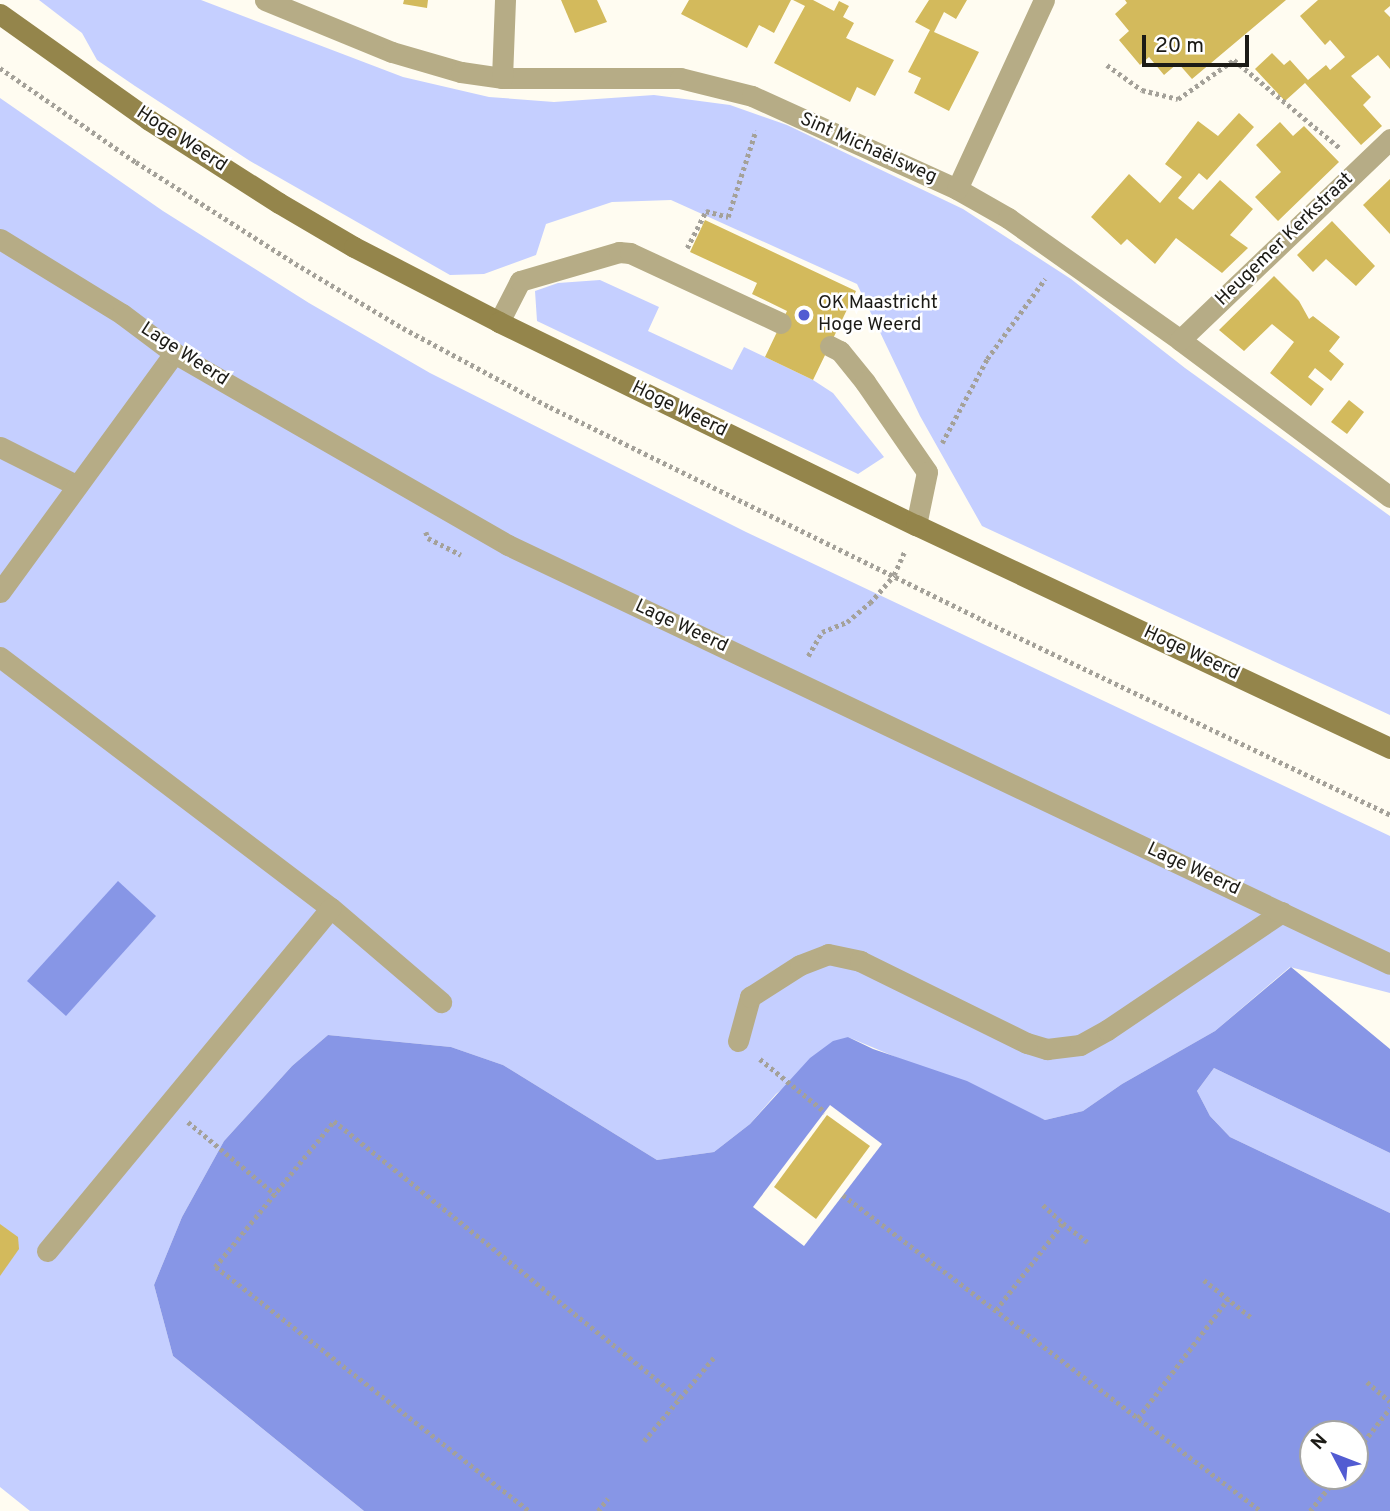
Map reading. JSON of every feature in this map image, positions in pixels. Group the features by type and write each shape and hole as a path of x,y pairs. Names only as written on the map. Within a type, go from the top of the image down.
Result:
{"main road":[{"name":"Hoge Weerd","path":"0,15 149,120 354,247 499,322 916,525 1390,748"}],"street":[{"name":"Sint Michaëlsweg","path":"265,0 415,60 502,78 680,78 765,102 957,189 1008,218 1180,340 1390,498"},
{"path":"502,78 505,0"},
{"path":"957,189 1042,4"},
{"name":"Heugemer Kerkstraat","path":"1180,340 1390,139"},
{"name":"Lage Weerd","path":"0,239 122,314 174,352 508,545 1390,964"},
{"path":"499,322 520,281 610,253 630,253 781,323"},
{"path":"830,346 840,351 865,382 927,472 916,525"},
{"path":"0,592 174,352"},
{"path":"0,447 76,485"},
{"path":"0,657 331,908 441,1002"},
{"path":"47,1251 331,908"},
{"path":"738,1041 750,997 800,965 828,954 860,961 1027,1043 1047,1049 1080,1045 1107,1030 1282,912"}],"path":[{"path":"1107,65 1142,90 1178,99 1234,61 1362,166"},
{"path":"0,68 252,237 403,327 550,407 1390,815"},
{"path":"675,274 706,212 728,217 765,102"},
{"path":"927,472 986,359 1061,255"},
{"path":"812,650 822,632 848,622 870,603 894,575 916,525"},
{"path":"738,1041 825,1112"},
{"path":"168,1106 275,1194"},
{"path":"529,1511 216,1267 334,1121 680,1398"},
{"path":"843,1195 1261,1511"},
{"path":"1043,1205 1087,1242"},
{"path":"996,1310 1063,1223"},
{"path":"1204,1280 1252,1318"},
{"path":"1138,1418 1228,1300"},
{"path":"644,1441 715,1356"},
{"path":"1367,1382 1390,1401"},
{"path":"1369,1436 1390,1408"},
{"path":"1310,1511 1327,1490"},
{"path":"598,1511 608,1498"}],"shaded area":[{"path":"39,0 201,0 403,77 489,97 554,102 654,95 730,105 787,125 963,209 1071,279 1185,368 1390,516 1390,715 982,526 920,416 857,284 671,200 612,202 546,224 536,255 484,274 450,275 250,161 135,86 97,60 82,33"},
{"path":"0,98 163,211 309,303 430,373 746,532 1390,836 1390,993 1290,967 1215,1031 1122,1084 1083,1111 1045,1120 848,1037 776,1094 750,1124 714,1152 657,1160 503,1065 451,1047 328,1035 292,1066 224,1141 182,1217 154,1285 173,1356 364,1511 30,1511 0,1487"},
{"path":"600,280 659,307 648,331 732,370 744,347 813,380 833,393 884,457 858,474 537,321 535,291 558,283"},
{"path":"1214,1068 1390,1153 1390,1213 1230,1137 1210,1116 1197,1091"}],"water":[{"path":"118,881 156,916 66,1016 27,981"},
{"path":"1291,967 1390,1049 1390,1153 1214,1068 1197,1091 1210,1116 1230,1137 1390,1213 1390,1511 364,1511 173,1356 154,1285 182,1217 224,1141 292,1066 328,1035 451,1047 503,1065 657,1160 714,1152 750,1124 810,1058 833,1041 848,1037 873,1049 967,1081 1045,1120 1083,1111 1122,1084 1215,1031"}],"pier":[{"path":"830,1105 882,1144 804,1246 753,1207"}],"building":[{"path":"404,0 428,0 427,8 403,4"},
{"path":"561,0 597,0 607,22 575,33"},
{"path":"689,0 791,0 774,33 759,25 747,48 681,14"},
{"path":"793,0 813,0 834,11 839,1 849,6 843,17 854,23 846,38 894,60 875,96 857,87 850,102 774,63 805,6"},
{"path":"929,0 967,0 956,19 944,12 934,32 979,52 949,111 914,93 921,78 908,72 930,30 915,22"},
{"path":"1125,0 1286,0 1192,79 1178,63 1164,75 1149,57 1140,65 1119,40 1129,31 1115,14 1127,3"},
{"path":"1318,0 1390,0 1390,6 1384,11 1390,17 1390,69 1378,55 1351,76 1371,97 1363,105 1382,126 1361,145 1305,83 1285,101 1255,69 1272,53 1284,65 1290,60 1308,80 1326,65 1330,70 1345,57 1330,40 1325,45 1300,16"},
{"path":"1239,113 1254,127 1207,180 1199,173 1178,198 1193,210 1220,180 1253,209 1230,235 1248,248 1222,273 1176,238 1155,264 1127,239 1121,245 1091,217 1129,174 1160,203 1182,177 1165,164 1198,121 1218,136"},
{"path":"1280,122 1293,136 1304,126 1339,162 1278,221 1255,197 1281,172 1256,145"},
{"path":"1390,179 1390,234 1363,205"},
{"path":"705,220 856,291 813,380 765,357 787,311 752,294 757,283 690,252"},
{"path":"1332,221 1375,266 1356,286 1326,259 1313,272 1297,255"},
{"path":"1274,276 1299,301 1309,319 1313,316 1340,337 1329,351 1344,364 1331,381 1315,368 1308,377 1324,389 1311,406 1270,373 1294,342 1272,324 1244,351 1219,330"},
{"path":"1349,400 1364,412 1347,434 1331,422"},
{"path":"827,1115 870,1146 816,1219 774,1187"},
{"path":"0,1224 18,1237 19,1249 0,1276"}],"place":[{"name":"OK Maastricht Hoge Weerd","path":"804,315"}]}
